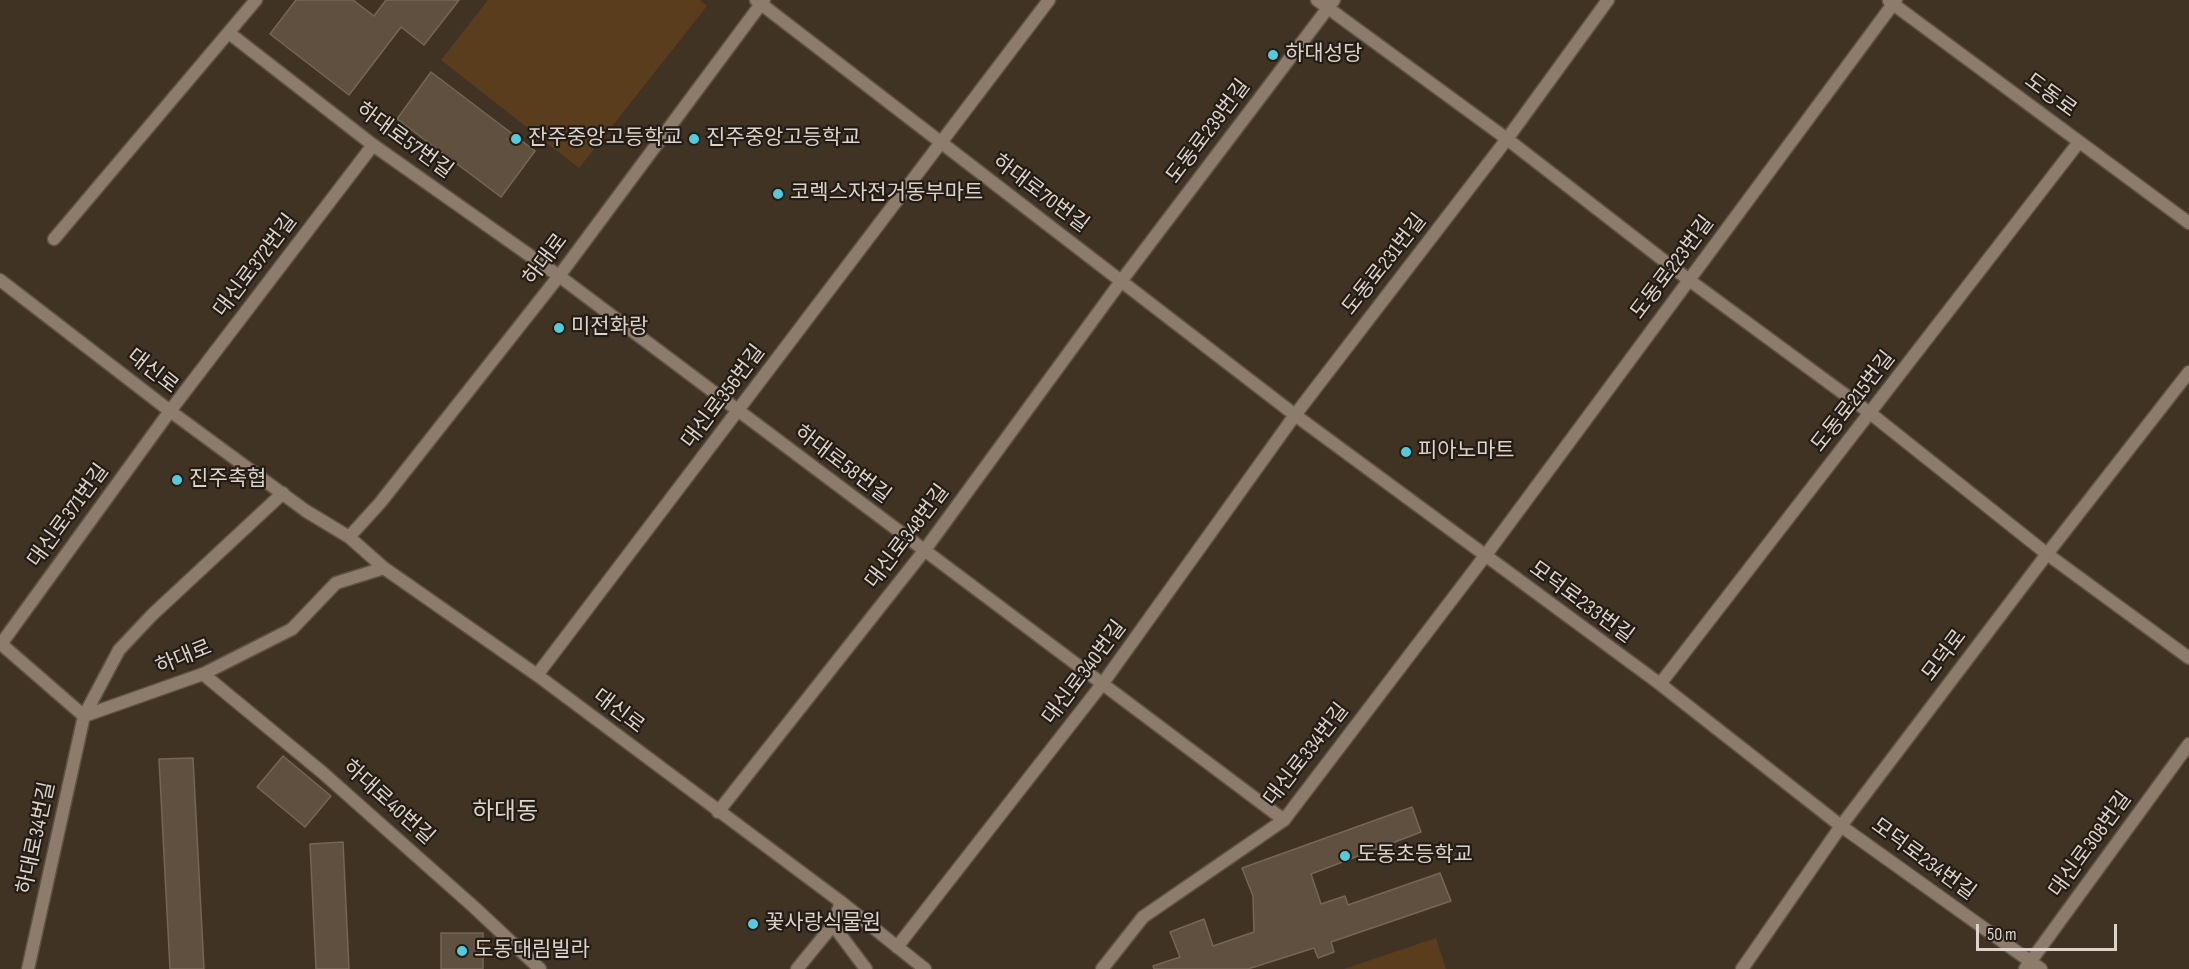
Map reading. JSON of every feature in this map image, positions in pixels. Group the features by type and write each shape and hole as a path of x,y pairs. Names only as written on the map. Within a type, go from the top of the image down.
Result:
{"street":[{"path":"54,239 256,0"},
{"name":"대신로356번길","path":"537,675 1049,0"},
{"path":"1317,0 1331,4 1415,72 1689,280 1870,413 2047,554 2189,658"},
{"name":"도동로231번길","path":"1295,415 1506,139 1608,0"},
{"name":"하대로70번길","path":"761,1 1295,415"},
{"name":"하대로","path":"349,537 380,503 559,276 761,1"},
{"name":"도동로","path":"1892,1 2189,224"},
{"name":"도동로223번길","path":"1485,556 1892,1"},
{"name":"도동로239번길","path":"1122,280 1331,4"},
{"name":"하대로57번길","path":"229,33 373,145 559,276"},
{"name":"도동로215번길","path":"1660,684 2079,142"},
{"name":"대신로372번길","path":"170,411 373,145"},
{"name":"하대로58번길","path":"559,276 1284,820"},
{"name":"대신로","path":"0,280 170,411 306,511 349,537 384,568 537,675 841,902 925,969"},
{"name":"대신로348번길","path":"718,812 924,551 1122,280"},
{"name":"모덕로","path":"1742,969 1841,826 2047,554 2189,372"},
{"name":"대신로371번길","path":"0,644 170,411"},
{"name":"모덕로233번길","path":"1295,415 1660,684 1841,826"},
{"name":"대신로340번길","path":"897,947 1103,683 1295,415"},
{"path":"0,644 84,716 119,650 152,615 283,493"},
{"name":"대신로334번길","path":"1102,969 1143,916 1284,820 1485,556"},
{"name":"하대로","path":"84,716 203,674 292,629 336,583 384,568"},
{"name":"하대로40번길","path":"203,674 324,772 540,969"},
{"name":"하대로34번길","path":"28,969 84,716"},
{"name":"대신로308번길","path":"2032,966 2189,744"},
{"name":"모덕로234번길","path":"1841,826 2032,966"},
{"path":"797,969 833,925 841,902"},
{"path":"833,925 866,969"}],"shaded area":[{"path":"488,0 700,0 707,6 579,168 441,60"},
{"path":"1436,938 1446,969 1344,969"}],"building":[{"path":"296,0 353,0 374,16 386,0 459,0 424,45 401,27 349,95 270,34"},
{"path":"431,72 535,151 501,197 397,119"},
{"path":"283,756 331,796 305,827 257,787"},
{"path":"193,758 204,969 170,969 159,759"},
{"path":"1412,807 1421,832 1311,874 1321,904 1345,896 1348,905 1440,873 1451,901 1331,942 1334,952 1318,958 1314,948 1248,969 1154,969 1153,966 1180,957 1170,932 1204,919 1213,946 1254,932 1253,896 1242,868"},
{"path":"343,842 349,969 316,969 310,844"},
{"name":"도동대림빌라","path":"441,933 483,933 483,969 441,969"}],"place":[{"name":"하대성당","path":"1273,55"},
{"name":"잔주중앙고등학교","path":"516,139"},
{"name":"진주중앙고등학교","path":"694,139"},
{"name":"코렉스자전거동부마트","path":"778,194"},
{"name":"미전화랑","path":"559,328"},
{"name":"피아노마트","path":"1406,452"},
{"name":"진주축협","path":"177,480"},
{"name":"도동초등학교","path":"1345,856"},
{"name":"꽃사랑식물원","path":"753,924"},
{"name":"도동대림빌라","path":"462,951"}],"district":[{"name":"하대동","path":"505,813"}]}
